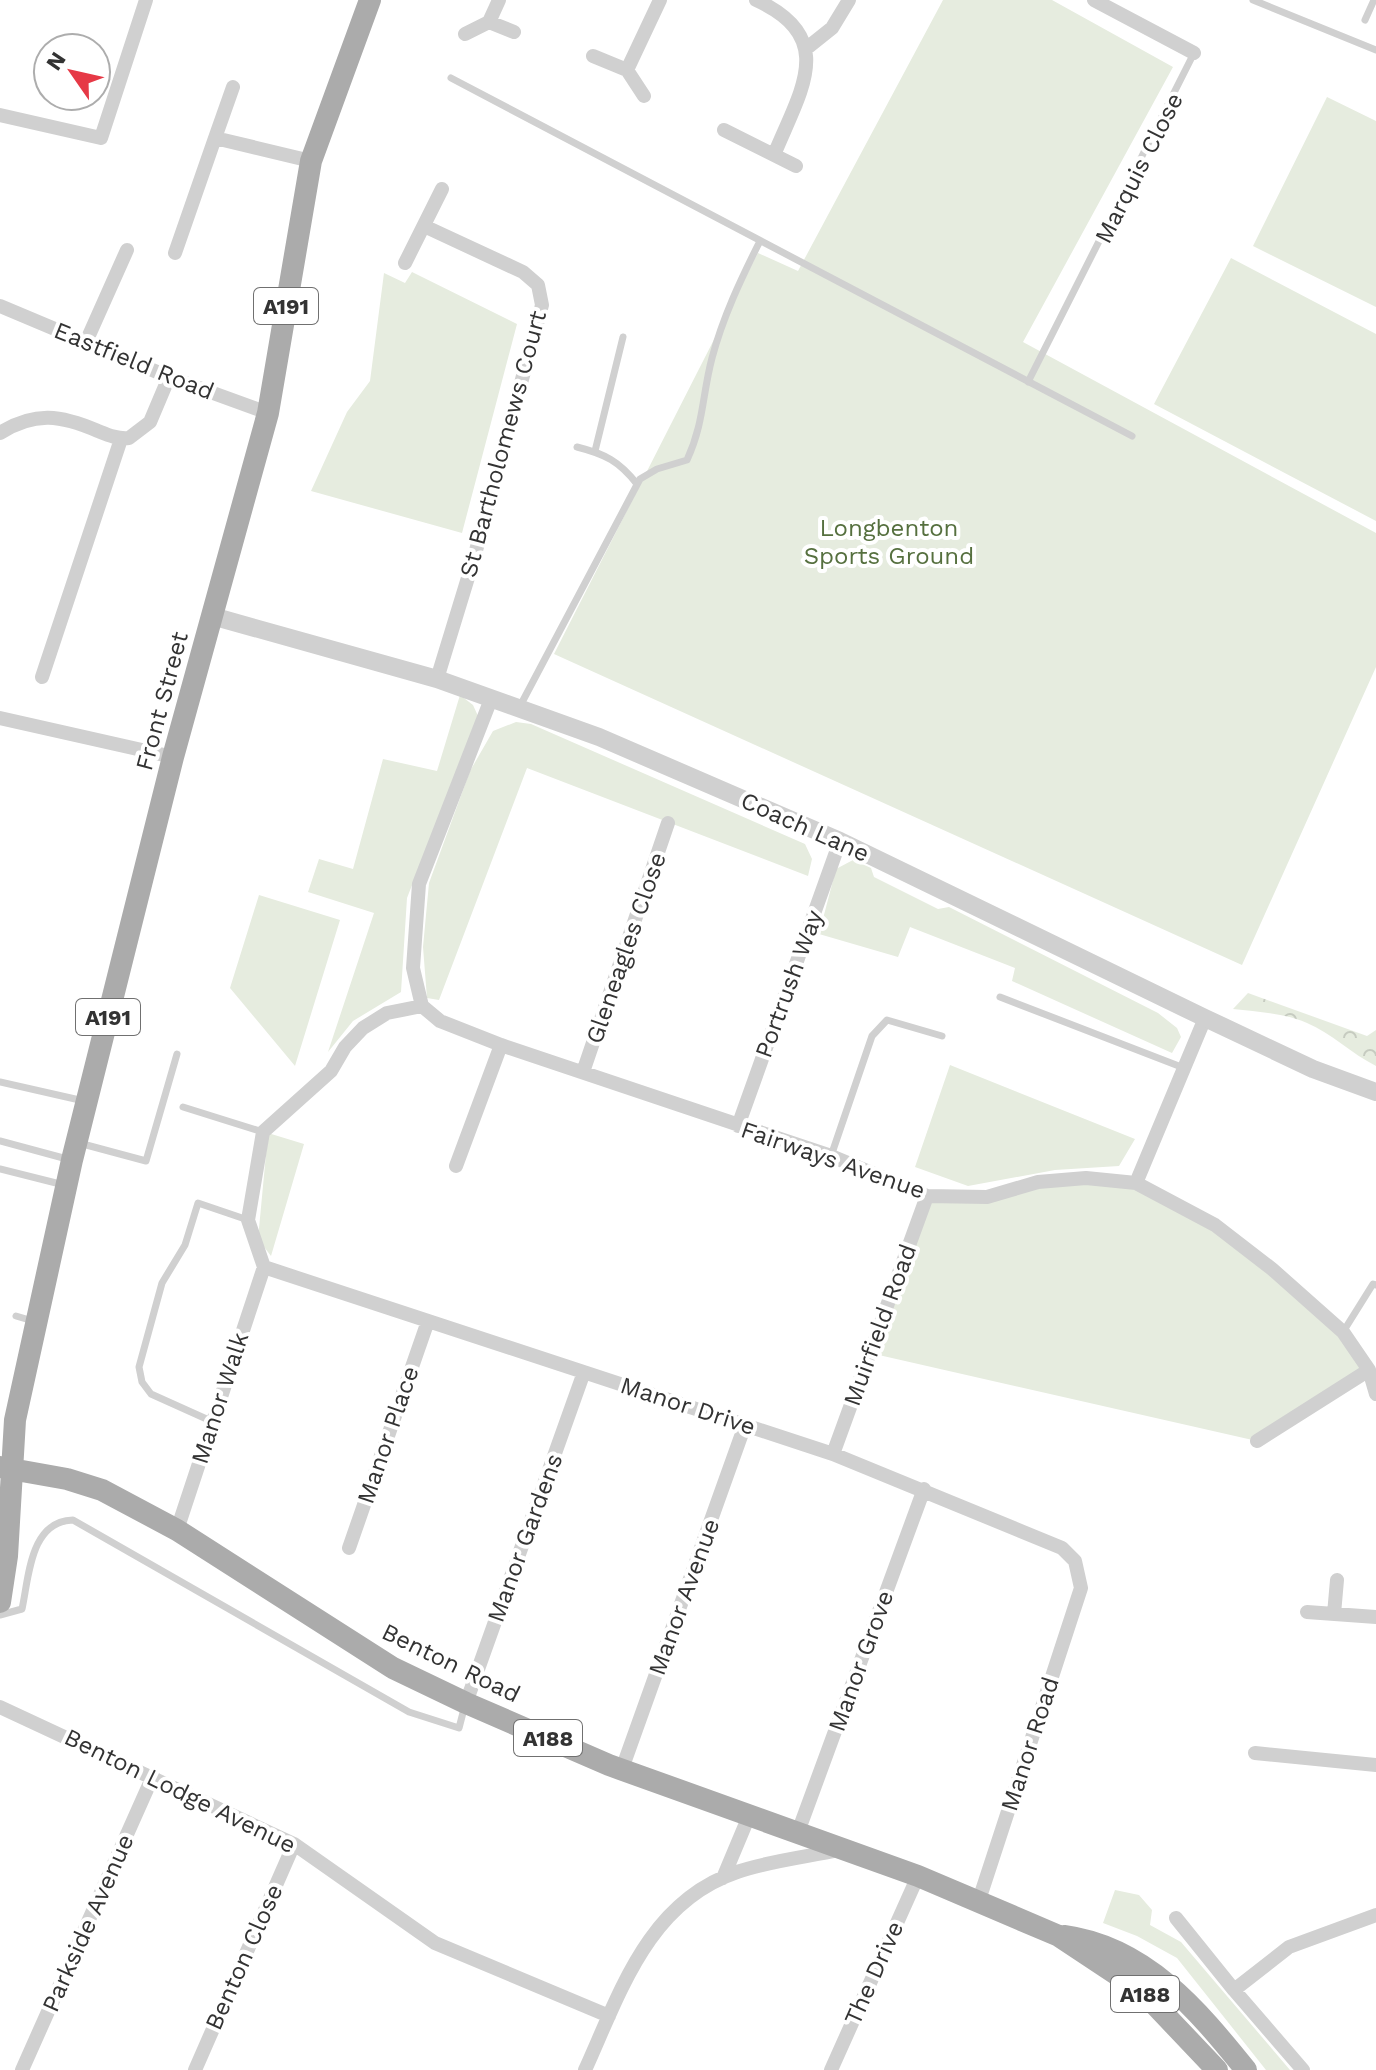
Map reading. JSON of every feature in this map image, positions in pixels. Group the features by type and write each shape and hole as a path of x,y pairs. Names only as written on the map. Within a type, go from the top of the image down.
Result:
{"main road":[{"name":"Front Street","path":"0,1602 10,1511 6,1468 15,1420 26,1319 67,1185 173,757 268,413 311,161 370,0"},
{"name":"Benton Road","path":"6,1468 67,1479 102,1490 177,1530 393,1668 466,1703 622,1769 918,1876 1059,1936 1142,1991 1217,2070"},
{"name":"Benton Road","path":"1059,1936 1096,1941 1148,1967 1215,2031 1246,2070"}],"street":[{"path":"0,115 101,138 146,0"},
{"path":"465,34 489,22 499,0"},
{"path":"627,70 660,0"},
{"path":"756,0 786,17 800,30 807,48 807,76 774,155"},
{"path":"807,48 832,28 849,0"},
{"name":"Marquis Close","path":"1094,0 1194,53"},
{"path":"489,22 514,32"},
{"path":"593,56 627,70 644,96"},
{"path":"175,253 233,87"},
{"path":"724,130 796,166"},
{"path":"215,138 311,161"},
{"path":"405,263 442,189"},
{"name":"St Bartholomews Court","path":"424,226 523,272 538,285 542,305 474,558 437,679"},
{"path":"86,342 127,250"},
{"name":"Eastfield Road","path":"0,306 169,377 268,413"},
{"path":"0,433 33,417 54,416 121,439 138,434 150,422 169,377"},
{"path":"42,677 121,439"},
{"name":"Coach Lane","path":"212,616 437,679 599,737 840,841 1313,1069 1372,1089"},
{"path":"264,1267 248,1220 263,1132 331,1071 345,1047 363,1028 387,1013 422,1006 413,968 419,884 491,699"},
{"path":"0,718 173,757"},
{"name":"Gleneagles Close","path":"583,1072 668,823"},
{"name":"Portrush Way","path":"738,1126 840,841"},
{"name":"Fairways Avenue","path":"422,1006 440,1021 501,1045 831,1156 927,1196 987,1197 1038,1182 1086,1178 1136,1183 1215,1225 1343,1332 1369,1370 1376,1394"},
{"path":"1136,1183 1205,1018"},
{"path":"456,1166 501,1045"},
{"name":"Muirfield Road","path":"833,1454 927,1196"},
{"name":"Manor Drive","path":"264,1267 833,1454 924,1489 1062,1548 1075,1561 1081,1588"},
{"name":"Manor Walk","path":"177,1530 264,1267"},
{"name":"Manor Place","path":"349,1548 428,1321"},
{"path":"1257,1441 1369,1370"},
{"name":"Manor Gardens","path":"466,1703 584,1372"},
{"name":"Manor Avenue","path":"622,1769 745,1425"},
{"name":"Manor Grove","path":"798,1832 924,1489"},
{"path":"1334,1614 1337,1580"},
{"name":"Manor Road","path":"979,1900 1081,1588"},
{"path":"1307,1612 1376,1617"},
{"name":"Benton Lodge Avenue","path":"0,1707 294,1844 435,1943 609,2016"},
{"path":"1255,1753 1376,1765"},
{"name":"Parkside Avenue","path":"22,2070 153,1776"},
{"path":"723,1878 749,1816"},
{"name":"Benton Close","path":"195,2070 294,1844"},
{"path":"585,2070 639,1950 670,1912 723,1878 844,1849"},
{"name":"The Drive","path":"831,2070 918,1876"},
{"path":"1234,1990 1289,1947 1376,1915"},
{"path":"1176,1918 1303,2070"}],"lane":[{"path":"1253,0 1376,50"},
{"path":"1365,20 1374,0"},
{"name":"Marquis Close","path":"1028,382 1190,69 1194,53"},
{"path":"451,78 759,243 1132,436"},
{"path":"518,709 637,484 657,469 687,460 701,430 711,361 730,300 759,243"},
{"path":"595,451 623,337"},
{"path":"577,447 595,451 622,465 637,484"},
{"path":"1000,997 1184,1068"},
{"path":"831,1156 872,1036 887,1020 942,1036"},
{"path":"0,1141 146,1161 177,1054"},
{"path":"0,1082 87,1102"},
{"path":"183,1107 263,1132"},
{"path":"0,1169 67,1185"},
{"path":"211,1421 151,1394 142,1382 139,1367 162,1283 185,1245 199,1199 248,1220"},
{"path":"1343,1332 1373,1284 1376,1285"},
{"path":"0,1615 22,1609 35,1550 44,1533 56,1523 73,1520 409,1712 459,1728 466,1703"}],"green space":[{"name":"Longbenton Sports Ground","path":"943,0 1052,0 1173,67 1023,342 1376,533 1376,667 1242,965 554,654 758,253 798,271"},
{"path":"1327,97 1376,121 1376,307 1253,246"},
{"path":"1231,258 1376,334 1376,521 1154,404"},
{"path":"412,272 517,324 462,533 311,491 347,412 370,381 384,273 405,283"},
{"path":"460,695 473,705 478,716 407,898 401,992 353,1021 328,1052 374,913 308,892 319,859 353,869 383,759 437,771"},
{"path":"516,722 531,724 805,844 812,859 808,876 527,768 439,1000 427,998 423,947 429,883 470,771 493,731"},
{"path":"853,860 871,868 874,877 938,909 949,907 1158,1013 1177,1028 1181,1037 1172,1053 1012,981 1015,968 910,927 898,957 819,934 836,869"},
{"path":"259,895 340,920 295,1066 230,988"},
{"path":"1248,993 1367,1036 1376,1030 1376,1066 1307,1023 1280,1015 1233,1009"},
{"path":"950,1065 1135,1139 1119,1166 1055,1170 968,1186 915,1167"},
{"path":"268,1133 304,1144 271,1256 258,1239"},
{"path":"1038,1182 1136,1183 1174,1201 1343,1332 1369,1370 1257,1441 870,1353 927,1196 956,1198"},
{"path":"1115,1890 1139,1895 1152,1910 1150,1925 1181,1942 1290,2070 1266,2070 1177,1958 1137,1936 1103,1923"}]}
